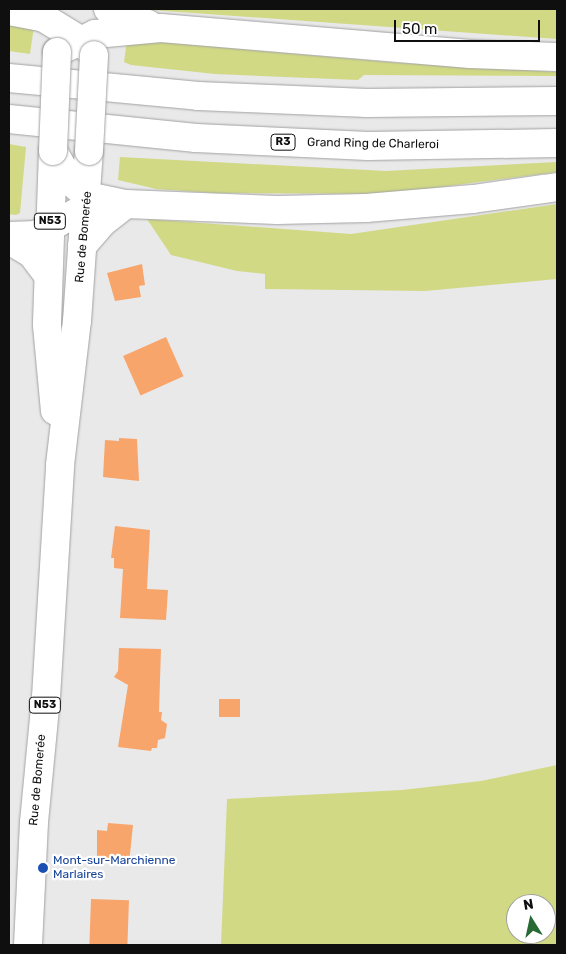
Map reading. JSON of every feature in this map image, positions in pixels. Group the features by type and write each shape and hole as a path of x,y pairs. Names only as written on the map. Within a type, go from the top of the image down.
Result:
{"main road":[{"path":"108,9 161,28"},
{"path":"10,10 44,18 78,32 161,28 470,54 557,57"},
{"name":"Rue de Bomerée","path":"60,465 47,325 48,275 56,162 78,32"},
{"name":"Rue de Bomerée","path":"28,945 34,822 46,697 60,465 87,192 78,32"},
{"path":"9,78 189,96 367,104 557,101"},
{"name":"Grand Ring de Charleroi","path":"9,120 196,138 359,145 557,143"},
{"path":"56,162 87,192 126,204 277,210 366,208 473,199 557,186"},
{"path":"9,236 36,235 50,230 87,192"},
{"path":"82,246 103,222 126,204"},
{"path":"9,240 32,254 48,275"}],"green space":[{"path":"137,9 557,9 557,39"},
{"path":"9,21 34,26 30,54 9,51"},
{"path":"127,39 400,63 557,72 557,76 364,75 358,80 215,74 131,65 124,62"},
{"path":"9,144 26,147 20,213 16,215 9,214"},
{"path":"120,157 386,171 557,162 557,172 387,194 214,193 156,189 118,180"},
{"path":"557,204 557,279 425,291 265,289 265,274 237,271 171,255 147,219 351,234"},
{"path":"557,765 557,945 221,945 227,799 402,790 481,781"}],"building":[{"path":"142,264 145,285 139,286 141,297 115,301 107,273"},
{"path":"166,337 183,376 141,395 123,356"},
{"path":"119,438 137,439 139,481 103,477 105,440 119,441"},
{"path":"115,526 150,530 147,589 168,590 166,620 120,618 123,569 114,568 114,558 111,558"},
{"path":"119,648 161,649 159,712 162,712 161,720 167,724 165,738 158,740 157,748 152,748 151,751 118,747 128,685 114,677 118,671"},
{"path":"219,699 240,699 240,717 219,717"},
{"path":"108,823 133,825 129,864 97,861 97,830 107,831"},
{"path":"91,899 129,900 127,945 89,945"}],"place":[{"name":"Mont-sur-Marchienne Marlaires","path":"43,868"}]}
